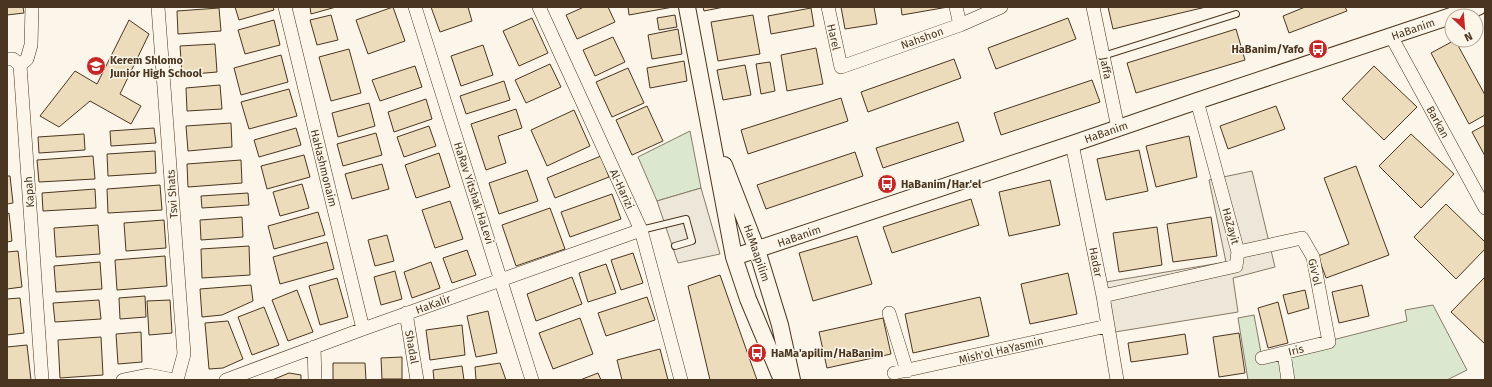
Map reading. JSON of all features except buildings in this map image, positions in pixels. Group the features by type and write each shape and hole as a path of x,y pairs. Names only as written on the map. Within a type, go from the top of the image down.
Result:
{"street":[{"path":"7,59 12,59 20,65 27,59 31,45 32,7"},
{"name":"Tsvi Shats","path":"158,7 184,354 175,380"},
{"name":"HaHashmonaim","path":"285,7 363,329"},
{"name":"HaRav Yitshak HaLevi","path":"416,7 532,380"},
{"name":"Al-Harizi","path":"539,7 641,230 681,380"},
{"name":"HaMaapilim","path":"687,7 734,257 748,299 782,380"},
{"name":"Harel","path":"828,7 841,68"},
{"path":"956,7 960,25"},
{"name":"Nahshon","path":"841,68 960,25 1001,7"},
{"name":"Jaffa","path":"1093,7 1118,128"},
{"name":"HaBanim","path":"734,257 1478,7"},
{"name":"Barkan","path":"1391,36 1485,208"},
{"name":"Kapah","path":"20,65 42,380"},
{"name":"HaZayit","path":"1103,296 1236,266 1238,252 1197,101"},
{"name":"HaMaapilim","path":"710,130 757,250 780,325 792,380"},
{"name":"Hadar","path":"1072,144 1103,296 1117,380"},
{"name":"HaKalir","path":"226,380 406,313 641,230"},
{"name":"Giv'ol","path":"1238,252 1302,238 1313,257 1329,342"},
{"name":"Shadal","path":"406,313 418,380"},
{"name":"Mish'ol HaYasmin","path":"889,313 900,372 1107,326"},
{"name":"Iris","path":"1262,358 1329,342"},
{"path":"314,347 315,380"},
{"path":"1284,353 1288,380"},
{"path":"123,380 148,375 175,380"}],"lane":[{"path":"1103,56 1236,14"},
{"path":"641,230 686,219 692,241 675,246"}],"green space":[{"path":"690,131 701,188 657,201 638,157"},
{"path":"1433,305 1467,370 1447,380 1248,380 1238,318 1254,315 1262,358 1407,321 1405,310"}],"shaded area":[{"path":"1252,171 1275,267 1233,278 1238,312 1115,332 1106,282 1226,262 1209,180"},
{"path":"701,188 720,254 678,263 657,201"}],"place":[{"name":"HaBanim/Yafo","path":"1318,49"},
{"name":"Kerem Shlomo Junior High School","path":"96,66"},
{"name":"HaBanim/Har'el","path":"887,184"},
{"name":"HaMa'apilim/HaBanim","path":"757,353"}]}
